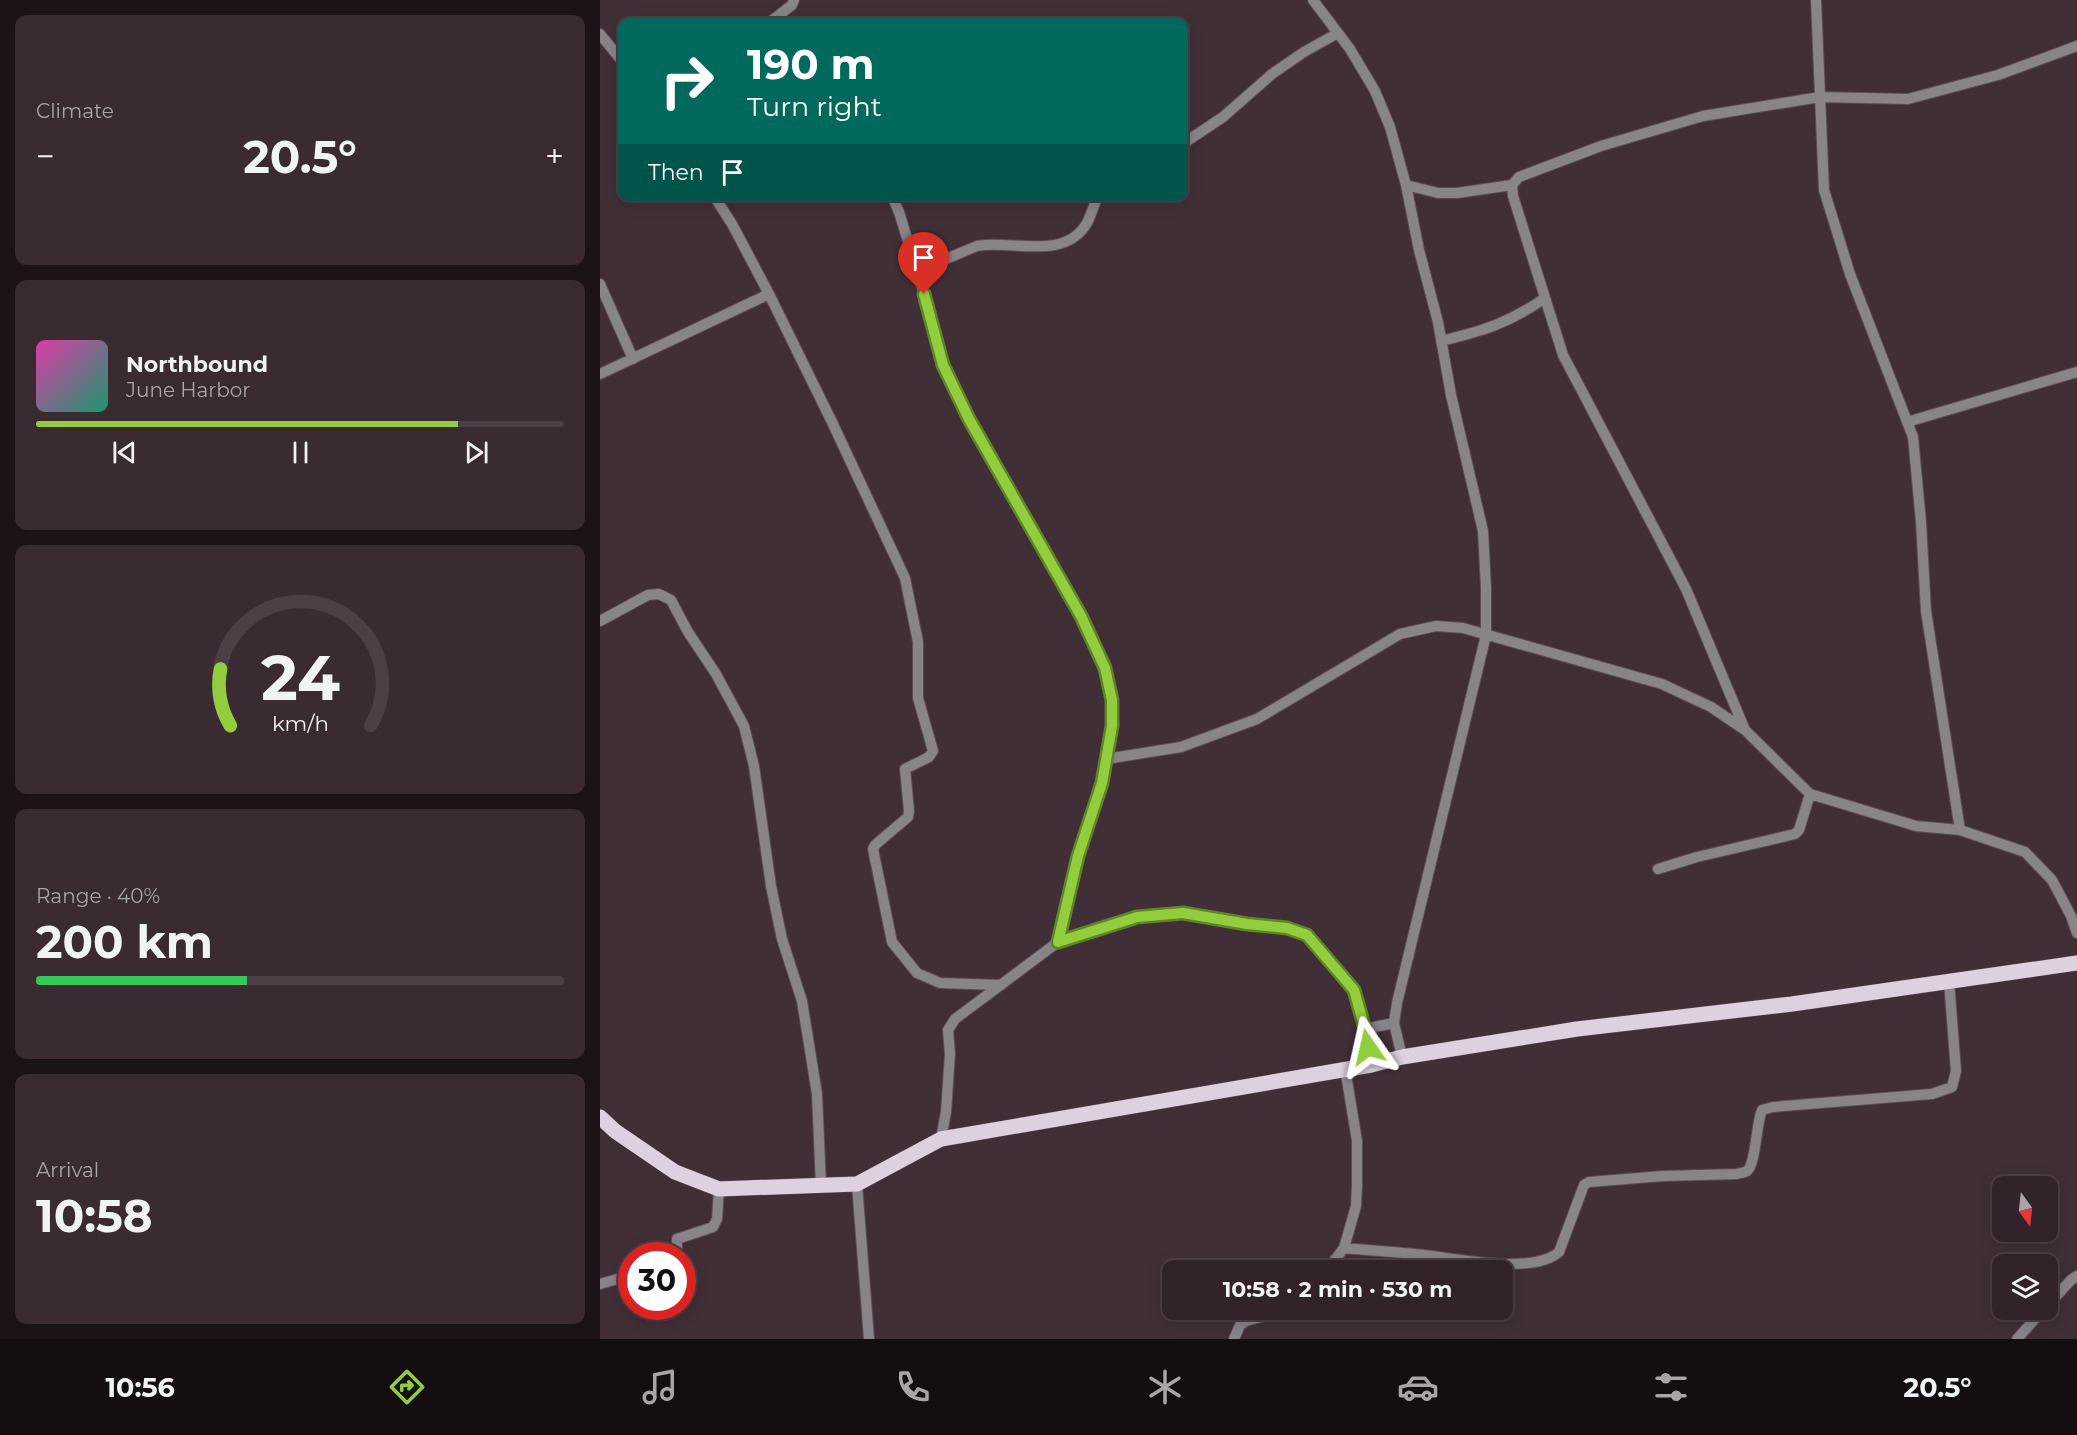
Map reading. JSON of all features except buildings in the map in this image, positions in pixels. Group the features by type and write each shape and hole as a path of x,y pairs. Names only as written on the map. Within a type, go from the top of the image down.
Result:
{"main road":[{"path":"600,1117 615,1131 675,1172 719,1190 857,1185 941,1139 1371,1065 1402,1057 1577,1029 1792,1004 2077,963"}],"street":[{"path":"775,18 792,5 794,0"},
{"path":"1313,0 1350,49 1375,91 1390,127 1406,185 1483,531 1486,634 1400,992 1394,1023 1402,1057"},
{"path":"1816,0 1824,189 1850,274 1913,437 1926,611 1960,830"},
{"path":"1188,140 1223,117 1280,69 1338,33"},
{"path":"600,34 618,56"},
{"path":"1406,185 1438,193 1457,193 1512,185 1520,177 1600,146 1703,116 1820,97 1908,99 1998,75 2077,46"},
{"path":"1512,185 1513,196 1563,355 1686,589 1745,730"},
{"path":"717,201 769,294 905,578 918,642 918,698 933,751 929,757 905,769 908,817 875,844 873,849 892,942 916,973 940,983 1001,985"},
{"path":"894,201 931,317 943,365 969,419 1081,616 1105,668 1112,708 1112,726 1102,783 1078,856 1058,942"},
{"path":"917,271 986,244 1042,247 1058,244 1072,238 1086,225 1096,201"},
{"path":"600,284 633,359"},
{"path":"600,374 769,294"},
{"path":"1441,341 1480,332 1502,324 1526,312 1545,298"},
{"path":"1907,422 2077,372"},
{"path":"600,621 648,595 659,594 671,600 688,632 716,674 744,726 754,766 771,886 804,1013 818,1094 821,1186"},
{"path":"1106,759 1181,747 1257,719 1400,634 1436,626 1463,628 1662,684 1711,707 1745,730 1810,794 1916,826 1960,830 2025,852 2052,880 2071,916 2077,933"},
{"path":"1658,869 1795,834 1799,830 1810,794"},
{"path":"941,1139 946,1112 950,1054 948,1030 955,1018 1058,942 1137,917 1183,913 1287,928 1307,935 1354,990 1365,1029 1371,1065"},
{"path":"1344,1248 1432,1256 1494,1265 1545,1260 1560,1252 1584,1185 1589,1182 1663,1176 1737,1174 1747,1171 1752,1165 1758,1120 1762,1110 1773,1107 1932,1094 1944,1091 1952,1087 1956,1071 1948,981"},
{"path":"1365,1029 1394,1023"},
{"path":"1335,1260 1344,1248 1356,1206 1357,1141 1345,1068"},
{"path":"857,1185 869,1339"},
{"path":"677,1242 677,1239 712,1227 717,1218 719,1190"},
{"path":"2058,1294 2077,1276"},
{"path":"600,1284 618,1279"},
{"path":"1234,1339 1240,1325 1250,1320"},
{"path":"2017,1339 2034,1320"}],"route":[{"path":"924,294 943,365 969,419 1081,616 1105,668 1112,700 1112,726 1102,783 1078,856 1058,942 1137,917 1183,913 1287,928 1307,935 1354,990 1368,1047"}]}
